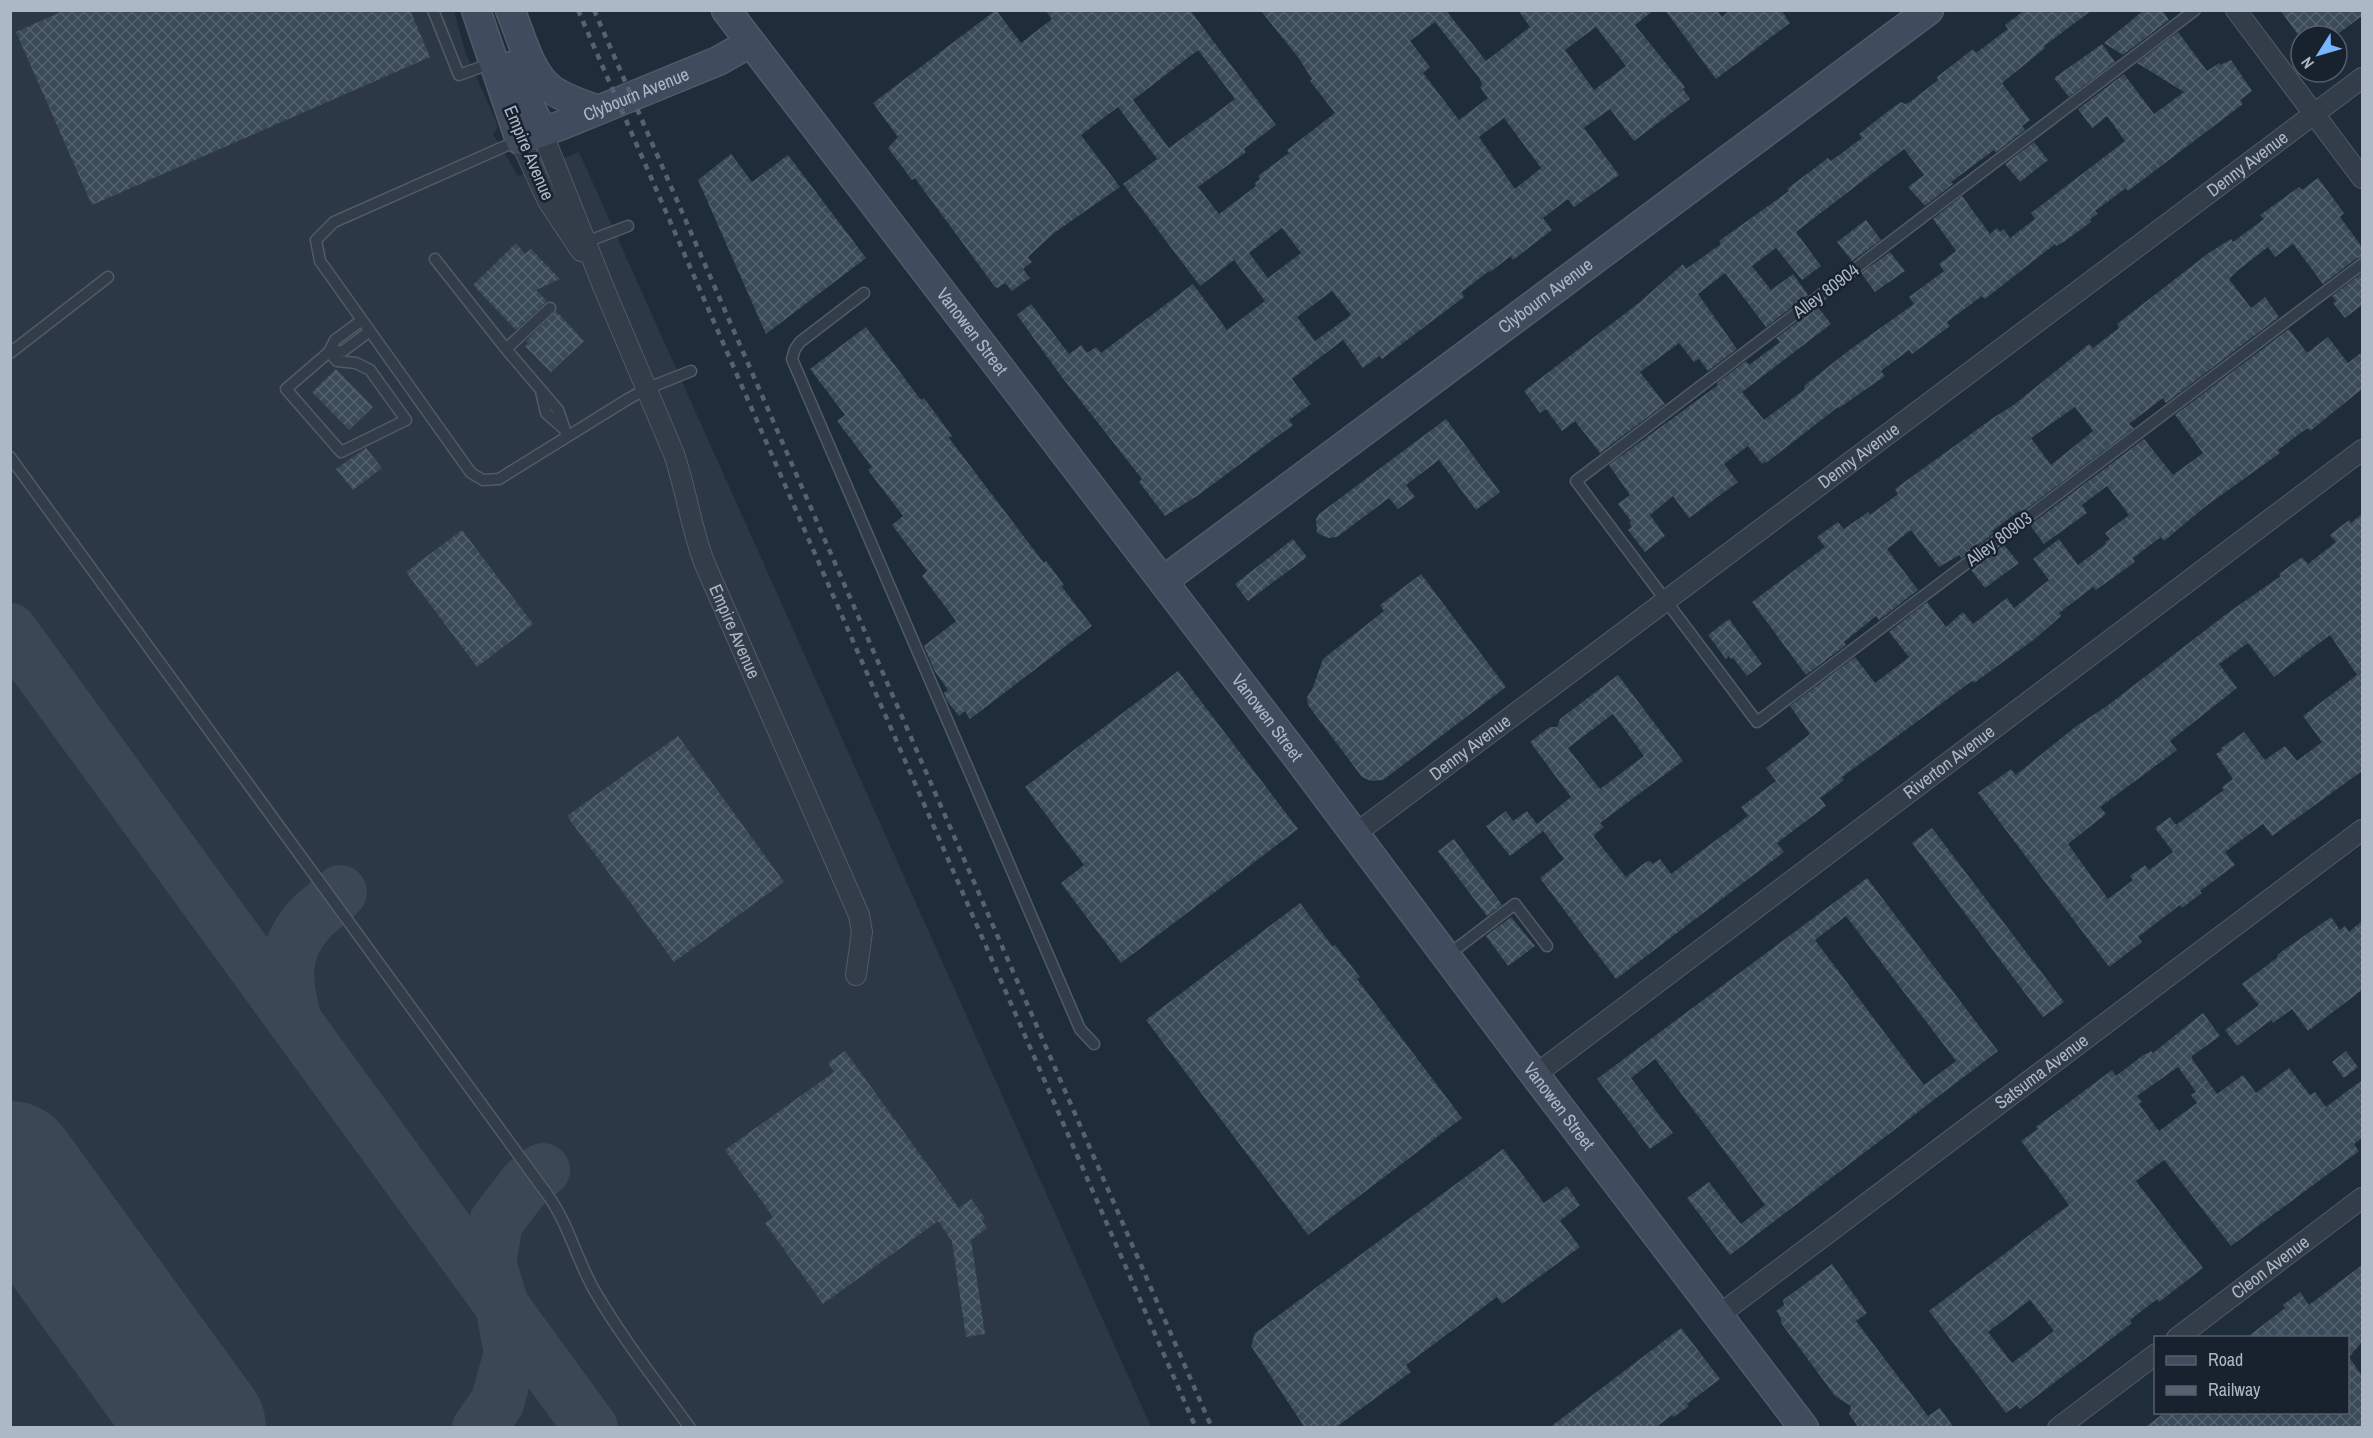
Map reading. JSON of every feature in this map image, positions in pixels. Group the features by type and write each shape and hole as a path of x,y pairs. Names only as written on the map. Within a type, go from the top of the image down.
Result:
{"main road":[{"name":"Empire Avenue","path":"476,10 492,62 531,136"},
{"name":"Empire Avenue","path":"492,10 508,55 531,136"},
{"path":"510,10 536,71 550,88 598,110"},
{"name":"Vanowen Street","path":"726,10 1163,581 1804,1428"},
{"name":"Clybourn Avenue","path":"1163,581 1929,10"},
{"name":"Clybourn Avenue","path":"531,136 718,61 750,43"}],"street":[{"path":"2236,10 2362,178"},
{"name":"Denny Avenue","path":"1355,834 2362,78"},
{"name":"Empire Avenue","path":"531,136 586,242 676,462 693,534 704,562 859,915 862,932 856,975"},
{"name":"Empire Avenue","path":"531,136 548,201 603,286"},
{"name":"Riverton Avenue","path":"1535,1075 2362,450"},
{"name":"Satsuma Avenue","path":"1719,1315 2362,830"},
{"name":"Cleon Avenue","path":"2180,1336 2362,1198"},
{"path":"2058,1428 2154,1356"}],"lane":[{"path":"433,10 459,75 492,62"},
{"name":"Alley 80904","path":"1665,601 1576,481 2195,10"},
{"path":"531,136 334,222 316,240 320,261 471,473 483,480 499,479 566,433 646,389 691,371"},
{"path":"586,242 628,226"},
{"path":"435,259 558,410 566,433"},
{"name":"Alley 80903","path":"1665,601 1756,722 2362,264"},
{"path":"10,353 108,277"},
{"path":"864,293 800,342 792,359 1080,1029 1094,1044"},
{"path":"506,349 550,308"},
{"path":"329,352 337,361 356,363 370,370 406,420 341,452 286,389 329,352 334,340 362,320"},
{"path":"329,352 343,351 370,331"},
{"path":"10,457 551,1199 564,1220 577,1257 593,1288 690,1428"},
{"path":"1447,955 1515,904 1547,946"}],"shaded area":[{"path":"10,11 454,11 465,51 497,124 493,134 518,176 579,152 1151,1427 11,1427"}],"building":[{"path":"65,10 410,10 430,57 92,205 16,32"},
{"path":"996,10 1021,43 1052,19 1045,10 1190,10 1276,125 1244,149 1246,152 1198,187 1219,214 1256,186 1255,183 1260,179 1258,176 1289,153 1287,150 1335,113 1310,81 1312,79 1298,57 1260,10 1450,10 1448,13 1486,61 1530,27 1518,10 1654,10 1635,25 1685,87 1683,89 1690,99 1634,141 1610,109 1584,128 1619,175 1574,207 1568,199 1543,218 1552,230 1513,260 1511,256 1489,271 1462,292 1464,297 1382,359 1379,356 1363,368 1343,340 1292,379 1311,404 1289,420 1293,425 1197,496 1165,516 1139,482 1142,479 1061,376 1017,315 1031,304 1069,354 1081,345 1087,353 1096,347 1101,353 1193,284 1227,330 1265,301 1234,260 1200,286 1123,184 1157,159 1118,107 1081,135 1120,187 1054,233 1028,257 1032,262 1023,269 1030,278 1012,291 1005,283 998,288 995,287 915,178 912,180 888,148 898,137 873,103","holes":["1435,22 1480,79 1482,85 1480,87 1488,98 1459,120 1423,73 1430,67 1410,41","1596,27 1626,66 1594,90 1565,50","1198,50 1235,99 1169,148 1133,100","1504,118 1541,168 1515,189 1479,137","1282,228 1301,253 1268,278 1249,253","1332,291 1351,315 1315,341 1297,317"]},
{"path":"1665,10 1717,10 1722,17 1730,10 1781,10 1790,23 1716,79"},
{"path":"2025,10 2092,10 2044,46 2045,48 2002,83 2030,120 2022,126 2025,130 1951,182 1953,184 1925,206 1908,187 1924,175 1904,149 1796,232 1821,266 1802,280 1776,248 1752,266 1771,290 1793,274 1808,295 1766,327 1725,273 1698,294 1737,349 1708,371 1699,359 1694,362 1679,343 1640,372 1665,404 1600,453 1575,421 1562,431 1546,409 1540,413 1524,391 1640,302 1683,264 1686,269 1721,244 1719,241 1789,191 1787,189 1828,158 1831,161 1862,138 1859,134 1887,112 1901,102 1905,104 1910,102 1973,49 1976,53 2008,29 2005,25"},
{"path":"2144,10 2162,10 2169,20 2123,55 2104,43"},
{"path":"2280,10 2362,10 2362,16 2349,26 2290,24"},
{"path":"2178,32 2207,71 2219,63 2220,65 2231,60 2252,91 2240,100 2243,104 2128,191 2126,188 2095,211 2098,214 2090,219 2091,222 2065,241 2056,246 2055,244 1985,299 1982,296 1947,322 1950,326 1912,354 1909,350 1881,371 1885,376 1838,407 1766,463 1762,464 1748,446 1724,464 1738,482 1689,518 1673,496 1650,515 1665,536 1645,552 1628,530 1632,527 1629,523 1631,521 1618,504 1630,495 1609,465 1718,385 1717,383 1746,361 1749,365 1780,342 1776,338 1818,307 1831,324 1742,392 1764,420 1805,389 1804,386 1848,351 1914,304 1909,297 1944,271 1939,264 1956,251 1933,219 1962,196 1990,234 1997,228 2000,232 2004,229 2010,238 2035,219 2031,213 2125,141 2107,116 2092,128 2078,109 2124,74 2154,114 2184,92 2137,63"},
{"path":"2102,44 2115,62 2069,97 2054,78"},
{"path":"2034,142 2048,160 2020,182 2005,164"},
{"path":"731,154 752,182 788,155 866,258 766,334 698,180"},
{"path":"2318,178 2344,213 2340,217 2362,247 2362,257 2357,258 2323,284 2293,244 2275,257 2268,247 2229,279 2251,308 2265,297 2279,317 2166,403 2163,398 2129,424 2134,428 2021,513 2019,511 1992,531 1994,533 1961,558 1960,555 1939,567 1911,530 1887,549 1918,590 1879,620 1876,616 1844,642 1846,645 1806,675 1752,602 1825,547 1817,537 1838,522 1844,529 1868,512 1870,515 1898,494 1895,489 2015,404 2089,344 2093,348 2119,328 2117,324 2210,252 2231,239 2233,242 2264,219 2260,215 2299,187 2302,190","holes":["2075,407 2093,431 2051,465 2031,438"]},
{"path":"1866,220 1881,240 1852,261 1837,242"},
{"path":"516,243 525,254 531,249 560,279 536,290 547,301 516,330 473,285"},
{"path":"1890,252 1905,271 1875,292 1861,273"},
{"path":"2362,273 2362,305 2345,318 2333,303 2336,301 2332,296"},
{"path":"556,311 584,341 551,372 525,346 528,343 526,341"},
{"path":"866,327 921,400 924,398 952,436 949,438 1044,563 1046,561 1064,585 1062,587 1092,626 970,719 965,711 959,716 947,701 944,693 948,690 934,670 924,646 956,621 922,576 927,571 892,525 903,516 868,470 872,467 837,421 845,415 810,369"},
{"path":"2289,329 2307,353 2328,337 2348,363 2362,352 2362,389 2310,431 2308,428 2278,450 2280,453 2206,506 2164,541 2161,537 2133,558 2135,562 2096,590 2093,587 2059,613 2061,616 2036,638 1974,683 1972,681 1842,777 1844,780 1820,798 1826,806 1777,843 1784,852 1616,979 1540,878 1564,859 1543,831 1510,856 1486,826 1506,811 1513,821 1527,811 1537,824 1571,797 1530,742 1550,727 1557,727 1560,719 1618,675 1683,761 1600,823 1604,827 1594,837 1626,877 1646,862 1650,861 1653,864 1660,859 1671,874 1748,816 1741,807 1776,781 1766,768 1810,734 1790,706 1855,657 1875,683 1903,662 1909,657 1889,632 1927,602 1946,627 1963,612 1973,624 2007,598 2014,608 2049,580 2033,559 2059,539 2078,565 2106,544 2105,542 2110,539 2105,533 2129,515 2107,486 2082,505 2087,513 2044,544 2030,525 2144,439 2173,475 2203,453 2175,415","holes":["1613,714 1644,756 1600,789 1568,748"]},
{"path":"336,369 373,407 349,430 312,392"},
{"path":"1446,419 1500,492 1476,510 1439,460 1406,485 1415,497 1398,509 1389,498 1337,537 1328,538 1317,533 1316,519 1319,514"},
{"path":"366,448 382,468 353,490 336,469"},
{"path":"2362,514 2362,771 2272,836 2263,824 2225,852 2235,865 2200,891 2202,893 2182,908 2180,905 2138,937 2142,942 2109,967 1978,793 2011,769 2016,775 2075,727 2107,706 2229,612 2281,576 2279,574 2302,557 2308,564 2336,542 2330,535 2349,520 2351,523","holes":["2330,635 2357,675 2303,716 2322,742 2297,761 2285,746 2265,760 2244,732 2221,748 2222,750 2216,754 2233,779 2222,787 2224,790 2176,825 2170,817 2155,828 2173,852 2149,870 2145,865 2130,876 2133,880 2108,899 2068,844 2106,814 2100,807 2177,750 2170,741 2237,688 2219,664 2248,643 2274,677"]},
{"path":"462,530 533,624 477,667 406,572"},
{"path":"1293,539 1307,557 1248,601 1235,584"},
{"path":"2004,545 2019,563 1985,588 1971,570"},
{"path":"1421,574 1506,687 1383,780 1371,781 1362,777 1308,705 1307,697 1312,690 1323,659 1384,611 1380,605"},
{"path":"1729,619 1762,664 1747,676 1733,658 1729,656 1726,659 1708,635"},
{"path":"1178,671 1298,829 1121,963 1061,883 1084,865 1025,787"},
{"path":"678,736 784,882 674,962 567,816"},
{"path":"1932,828 2064,1002 2043,1017 1912,843"},
{"path":"1454,839 1502,905 1487,916 1438,851"},
{"path":"1867,878 1998,1051 1730,1255 1687,1198 1709,1182 1741,1224 1765,1205 1655,1059 1631,1078 1673,1133 1650,1149 1597,1079","holes":["1846,916 1956,1061 1924,1085 1815,940"]},
{"path":"1300,903 1333,947 1335,945 1360,977 1357,979 1462,1118 1308,1235 1146,1020"},
{"path":"1511,917 1535,946 1508,966 1486,936"},
{"path":"2331,917 2340,930 2345,926 2349,932 2362,921 2362,990 2308,1031 2292,1009 2273,1023 2271,1020 2237,1046 2225,1030 2259,1005 2242,984 2278,957 2277,955"},
{"path":"2203,1013 2220,1036 2192,1056 2192,1059 2217,1094 2243,1075 2256,1093 2289,1068 2310,1095 2315,1092 2326,1107 2362,1080 2362,1138 2354,1144 2359,1151 2231,1246 2164,1160 2136,1181 2203,1268 2159,1302 2157,1299 2130,1320 2132,1323 2020,1409 2017,1405 2006,1413 1929,1311 2069,1205 2021,1141 2038,1129 2036,1127 2112,1070 2116,1076 2142,1056 2151,1051 2153,1053","holes":["2178,1067 2196,1092 2191,1095 2197,1103 2159,1131 2139,1104 2142,1102 2137,1096","2030,1300 2054,1331 2012,1363 1988,1332"]},
{"path":"845,1051 959,1208 971,1199 985,1218 982,1221 987,1228 971,1240 985,1334 966,1337 952,1241 938,1221 823,1304 765,1223 773,1217 725,1150 834,1072 828,1063"},
{"path":"2346,1051 2358,1067 2344,1078 2332,1062"},
{"path":"1503,1149 1544,1203 1567,1186 1580,1205 1560,1221 1580,1247 1502,1304 1497,1297 1406,1365 1411,1372 1335,1428 1305,1428 1251,1346 1255,1333"},
{"path":"1832,1264 1867,1313 1856,1321 1928,1416 1940,1408 1954,1428 1859,1428 1849,1414 1851,1406 1835,1396 1781,1323 1781,1318 1776,1311 1784,1305 1783,1300"},
{"path":"2362,1265 2362,1342 2349,1357 2349,1336 2249,1336 2285,1308 2283,1305 2300,1292 2309,1305"},
{"path":"1681,1328 1720,1379 1687,1404 1689,1406 1655,1428 1549,1428"},
{"path":"2349,1357 2362,1376 2362,1428 2144,1428 2163,1414 2349,1414"}],"taxiway":[{"path":"10,630 591,1428"},
{"path":"295,1021 287,981 289,956 293,944 309,920 340,892"},
{"path":"479,1428 497,1403 511,1353 502,1305 489,1263 496,1222 526,1183 543,1170"}],"runway":[{"path":"10,1168 199,1428"}],"railway":[{"path":"578,10 1196,1428"},
{"path":"594,10 1212,1428"}]}
